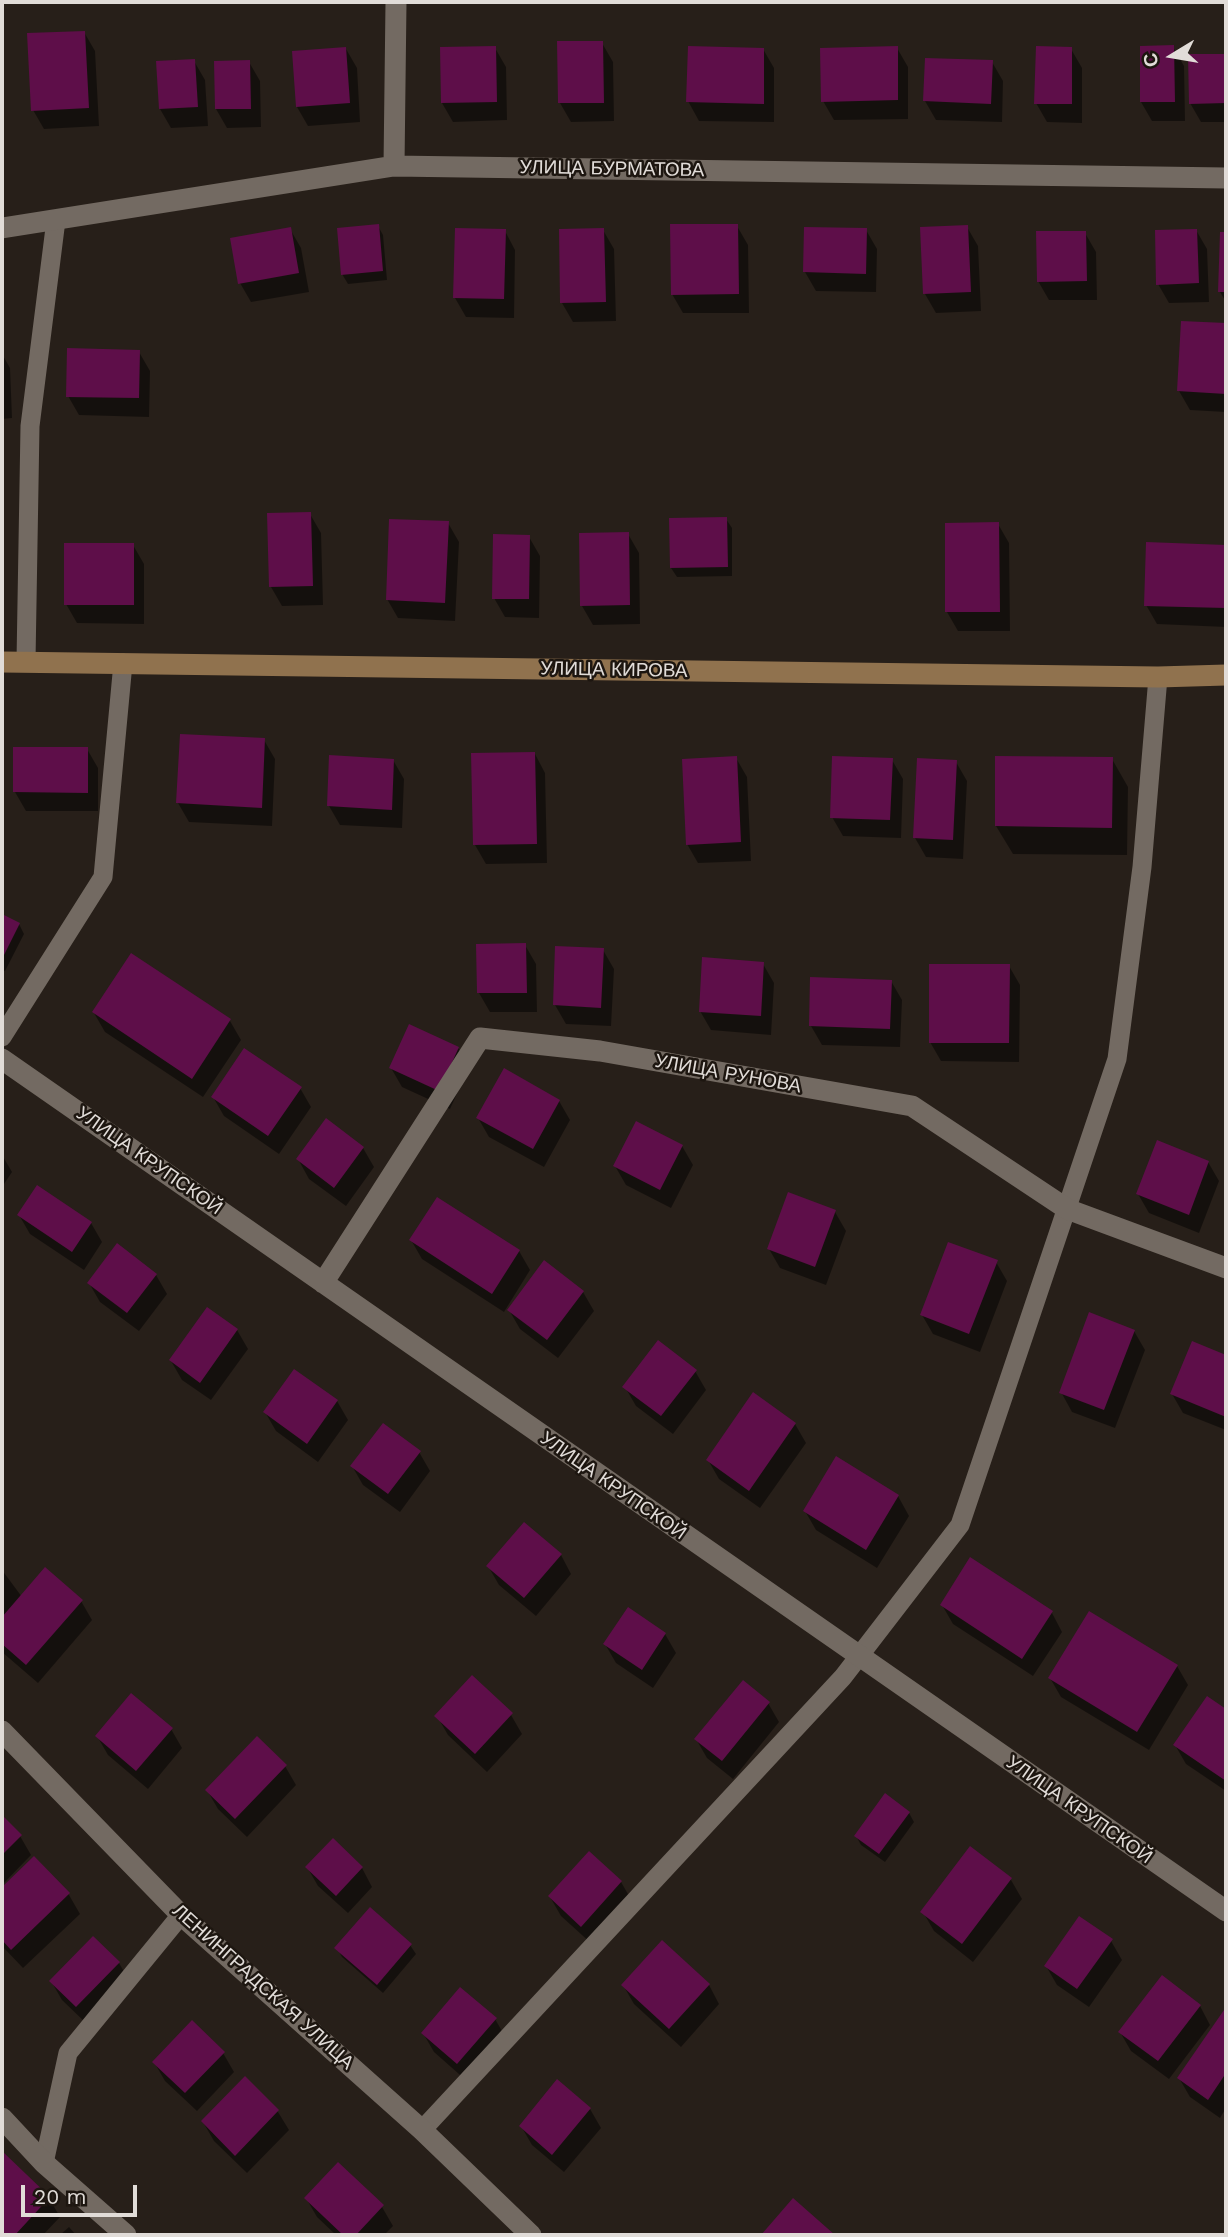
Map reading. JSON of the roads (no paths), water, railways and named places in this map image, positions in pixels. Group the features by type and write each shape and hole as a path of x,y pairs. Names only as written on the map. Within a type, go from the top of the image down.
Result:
{"main road":[{"name":"УЛИЦА КИРОВА","path":"2,662 1158,677 1226,675"}],"street":[{"path":"394,166 396,2"},
{"name":"УЛИЦА БУРМАТОВА","path":"2,228 394,166 1226,178"},
{"name":"УЛИЦА РУНОВА","path":"323,1283 480,1038 600,1051 912,1106 1067,1209 1226,1268"},
{"name":"УЛИЦА КРУПСКОЙ","path":"2,1059 1226,1911"},
{"name":"ЛЕНИНГРАДСКАЯ УЛИЦА","path":"2,1731 181,1915 422,2130 531,2235"},
{"path":"2,2118 44,2163 127,2235"}],"lane":[{"path":"26,661 30,426 57,220"},
{"path":"2,1037 103,877 123,663"},
{"path":"422,2130 859,1658 960,1525 1117,1059 1142,867 1158,677"},
{"path":"44,2163 68,2053 181,1915"}]}
